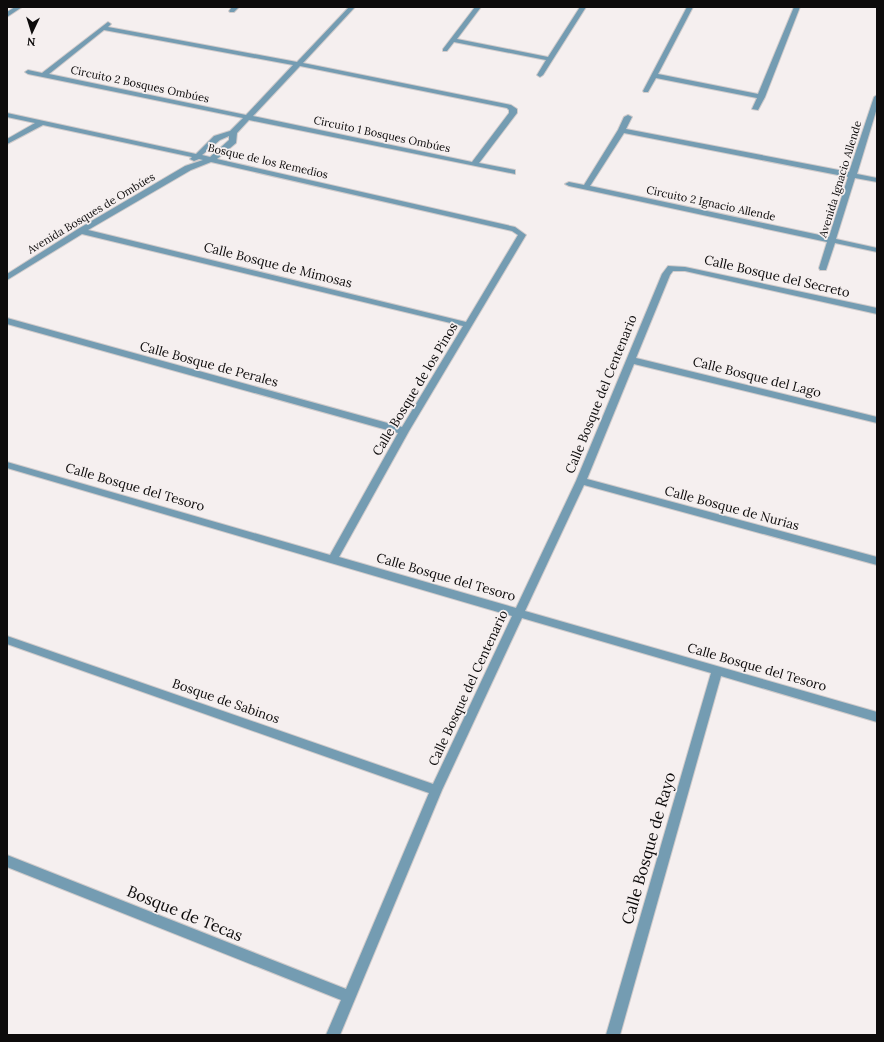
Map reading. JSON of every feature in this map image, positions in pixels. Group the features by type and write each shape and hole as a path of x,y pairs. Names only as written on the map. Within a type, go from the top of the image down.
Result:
{"street":[{"name":"Avenida Bosques de Ombúes","path":"188,168 196,156 217,138 233,133 352,7"},
{"path":"446,50 478,7"},
{"path":"540,76 583,7"},
{"path":"646,91 690,7"},
{"path":"756,109 797,7"},
{"path":"7,15 13,9"},
{"path":"44,75 107,26 509,106 513,109 513,114 474,164"},
{"path":"453,40 550,59"},
{"name":"Circuito 2 Bosques Ombúes","path":"28,72 248,117"},
{"path":"654,76 762,97"},
{"name":"Avenida Ignacio Allende","path":"823,268 877,97"},
{"name":"Bosque de los Remedios","path":"7,115 196,156 515,229 522,235"},
{"name":"Circuito 1 Bosques Ombúes","path":"248,117 512,172"},
{"path":"586,187 622,130 628,117"},
{"path":"7,142 41,123"},
{"path":"622,130 877,180"},
{"name":"Avenida Bosques de Ombúes","path":"7,278 81,230 188,168 212,160 232,141 233,133"},
{"name":"Circuito 2 Ignacio Allende","path":"569,184 877,250"},
{"name":"Calle Bosque de Mimosas","path":"81,230 468,325"},
{"name":"Calle Bosque de los Pinos","path":"333,559 404,431 522,235"},
{"name":"Calle Bosque del Secreto","path":"671,268 686,268 877,311"},
{"name":"Calle Bosque del Centenario","path":"333,1035 436,790 581,481 666,274 671,268"},
{"name":"Calle Bosque de Perales","path":"7,321 404,431"},
{"name":"Calle Bosque del Lago","path":"631,360 877,420"},
{"name":"Calle Bosque del Tesoro","path":"7,465 519,612 877,717"},
{"name":"Calle Bosque de Nurias","path":"581,481 877,561"},
{"name":"Bosque de Sabinos","path":"7,640 436,790"},
{"name":"Calle Bosque de Rayo","path":"613,1035 716,670"},
{"name":"Bosque de Tecas","path":"7,861 350,997"}]}
